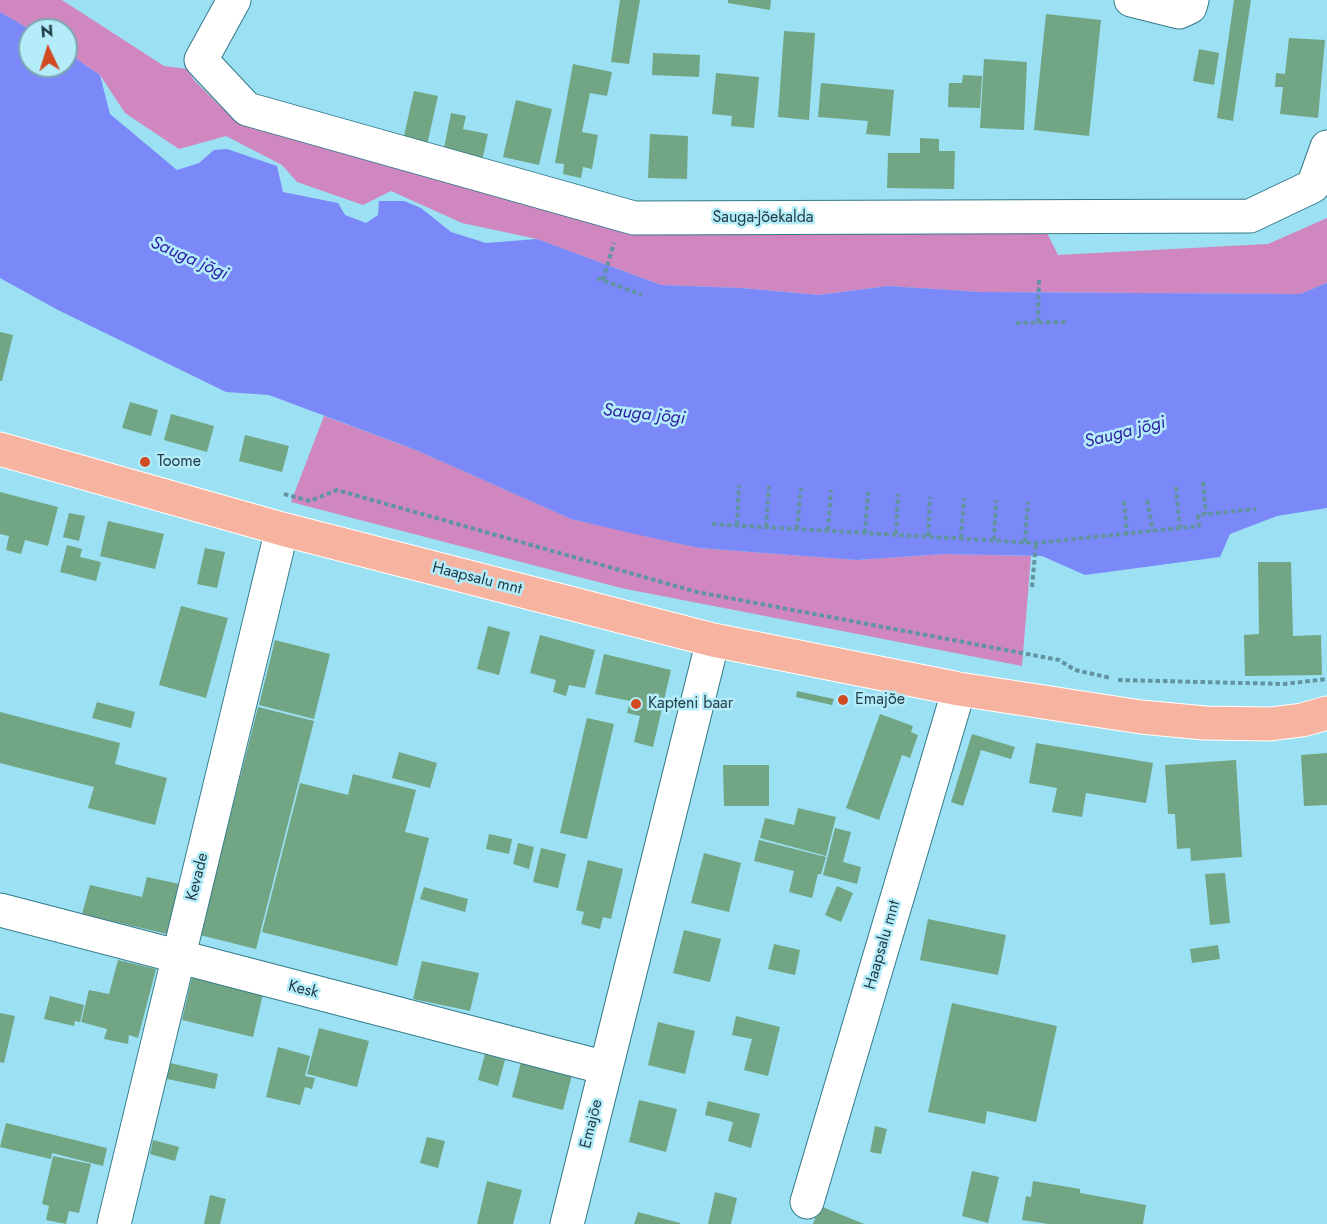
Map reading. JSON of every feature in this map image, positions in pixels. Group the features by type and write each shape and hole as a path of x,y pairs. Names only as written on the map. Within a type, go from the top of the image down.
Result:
{"main road":[{"name":"Haapsalu mnt","path":"0,449 282,529 712,640 959,689 1141,717 1205,723 1270,724 1302,720 1327,713"}],"street":[{"name":"Sauga-Jõekalda","path":"234,0 201,60 248,109 634,218 1250,216 1313,186 1327,147"},
{"path":"1131,0 1179,12 1190,7 1192,0"},
{"name":"Kevade","path":"114,1224 282,529"},
{"name":"Emajõe","path":"567,1224 712,640"},
{"name":"Haapsalu mnt","path":"807,1202 959,689"},
{"name":"Kesk","path":"0,910 606,1068"}],"path":[{"path":"603,280 613,248"},
{"path":"597,278 642,295"},
{"path":"1038,322 1039,279"},
{"path":"1016,322 1068,322"},
{"path":"1203,482 1206,514"},
{"path":"737,525 739,485"},
{"path":"766,527 769,486"},
{"path":"1176,487 1180,528"},
{"path":"797,529 801,488"},
{"path":"276,492 310,501 337,490 697,592 1059,660 1075,670 1118,680 1284,684 1327,679"},
{"path":"828,530 831,490"},
{"path":"865,533 868,492"},
{"path":"896,534 898,494"},
{"path":"927,536 930,497"},
{"path":"962,538 964,498"},
{"path":"994,540 996,500"},
{"path":"1148,500 1153,531"},
{"path":"1124,501 1127,533"},
{"path":"1026,542 1028,502"},
{"path":"712,524 1036,543 1199,526 1198,515 1256,509"},
{"path":"1032,587 1036,543"}],"shaded area":[{"path":"0,0 62,0 164,66 187,69 194,80 219,105 262,127 612,226 1046,231 1058,255 1268,244 1327,218 1327,283 1300,294 981,292 888,286 819,295 741,288 661,285 537,239 462,223 391,191 363,205 297,182 282,165 226,136 179,149 125,113 100,75 78,60 78,18 18,18 18,22 0,12"},
{"path":"324,416 416,450 571,519 699,548 857,560 943,554 1031,556 1022,666 621,588 291,502"}],"water":[{"name":"Sauga jõgi","path":"0,12 18,22 18,78 78,78 78,60 100,75 110,114 177,170 199,163 214,150 227,149 277,166 283,192 338,203 345,215 366,223 378,215 379,201 404,201 421,208 451,232 486,243 537,239 661,285 741,288 819,295 888,286 981,292 1300,294 1327,283 1327,508 1277,516 1230,534 1220,557 1085,575 1042,556 943,554 857,560 699,548 571,519 416,450 269,395 226,392 58,310 0,278"}],"building":[{"path":"620,0 640,0 629,64 611,62"},
{"path":"728,0 771,0 770,10 728,3"},
{"path":"1234,0 1251,0 1233,121 1217,118"},
{"path":"1046,14 1101,20 1089,136 1034,130"},
{"path":"784,31 815,33 809,120 778,117"},
{"path":"1289,38 1325,40 1318,118 1280,114 1283,87 1275,87 1276,73 1285,74"},
{"path":"1199,49 1219,53 1214,85 1193,81"},
{"path":"653,53 700,55 699,77 652,75"},
{"path":"984,59 1027,62 1024,130 980,128"},
{"path":"573,64 612,72 607,96 590,93 582,132 598,135 592,169 583,167 581,178 563,174 564,164 555,163"},
{"path":"716,73 759,77 754,128 731,126 732,116 712,114"},
{"path":"963,75 982,76 980,108 948,107 949,83 962,83"},
{"path":"821,83 894,90 890,136 866,134 868,121 818,117"},
{"path":"414,91 438,96 427,145 403,140"},
{"path":"516,100 552,109 539,165 503,157"},
{"path":"451,113 466,116 463,129 488,134 482,161 443,153"},
{"path":"650,134 688,136 687,179 648,178"},
{"path":"920,138 939,139 939,151 955,151 954,189 887,188 888,153 920,153"},
{"path":"0,332 13,335 2,381 0,381"},
{"path":"130,402 158,410 151,436 122,428"},
{"path":"171,414 214,426 207,452 164,440"},
{"path":"245,435 289,446 282,472 239,461"},
{"path":"0,492 58,507 48,546 25,540 21,554 6,550 9,536 0,534"},
{"path":"69,513 85,516 79,541 63,537"},
{"path":"108,521 164,534 155,569 100,556"},
{"path":"67,545 82,549 80,557 101,562 96,581 60,572"},
{"path":"205,548 225,552 217,588 197,584"},
{"path":"1258,562 1291,562 1293,636 1321,635 1322,675 1245,676 1244,635 1259,634"},
{"path":"181,606 228,618 206,698 159,685"},
{"path":"488,626 510,632 499,675 477,669"},
{"path":"540,635 595,650 585,688 569,685 566,696 553,692 556,680 530,673"},
{"path":"275,640 330,654 314,719 259,705"},
{"path":"604,654 671,670 653,747 634,742 640,716 627,713 630,701 595,694"},
{"path":"797,691 834,699 832,705 796,697"},
{"path":"97,702 135,712 131,728 92,718"},
{"path":"258,707 314,721 256,949 200,935"},
{"path":"0,712 120,743 115,764 167,778 155,825 88,808 94,787 0,763"},
{"path":"880,714 913,726 911,732 918,735 910,758 902,755 879,820 846,808"},
{"path":"587,718 614,724 587,839 560,833"},
{"path":"972,734 1015,747 1011,759 981,750 963,806 951,802"},
{"path":"1036,743 1153,763 1146,803 1086,793 1082,817 1052,812 1057,788 1029,783"},
{"path":"399,752 437,763 430,788 392,778"},
{"path":"1327,753 1327,805 1304,806 1301,755"},
{"path":"1236,760 1242,857 1191,861 1190,848 1177,849 1175,814 1168,814 1165,765"},
{"path":"723,765 769,765 769,806 724,806"},
{"path":"353,774 416,790 405,832 429,838 397,966 262,932 300,783 348,795"},
{"path":"798,808 836,817 826,856 760,838 765,818 794,825"},
{"path":"835,828 851,832 843,862 861,867 857,884 823,875"},
{"path":"489,834 512,839 509,854 486,849"},
{"path":"759,840 826,857 821,874 818,874 812,898 789,892 794,871 754,861"},
{"path":"518,843 534,847 529,869 513,864"},
{"path":"541,848 566,854 558,888 533,882"},
{"path":"704,853 741,863 729,912 691,903"},
{"path":"588,860 623,869 611,919 603,917 600,929 581,924 584,912 576,910"},
{"path":"1225,873 1230,923 1210,925 1205,874"},
{"path":"147,877 179,884 167,934 82,914 90,885 142,897"},
{"path":"837,886 853,893 841,922 825,915"},
{"path":"424,887 468,899 465,912 420,899"},
{"path":"928,919 1006,935 998,975 920,960"},
{"path":"684,930 721,939 710,982 673,973"},
{"path":"774,944 800,950 795,975 768,969"},
{"path":"1218,945 1220,959 1192,963 1190,949"},
{"path":"118,960 156,969 138,1038 129,1035 128,1044 104,1039 107,1029 81,1022 89,990 109,994"},
{"path":"422,961 479,973 470,1011 413,999"},
{"path":"192,977 263,994 253,1037 182,1020"},
{"path":"50,996 84,1005 80,1022 75,1021 74,1026 44,1019"},
{"path":"952,1003 1057,1026 1036,1122 987,1111 985,1124 928,1112"},
{"path":"0,1013 15,1016 4,1063 0,1062"},
{"path":"736,1016 780,1027 768,1076 744,1070 752,1039 732,1035"},
{"path":"658,1022 695,1031 685,1074 648,1065"},
{"path":"319,1028 369,1041 357,1087 307,1074"},
{"path":"278,1047 310,1056 305,1076 315,1078 312,1089 305,1087 300,1105 266,1097"},
{"path":"485,1054 505,1060 498,1086 478,1080"},
{"path":"521,1062 572,1075 563,1110 512,1097"},
{"path":"170,1063 218,1074 215,1089 167,1079"},
{"path":"639,1100 677,1109 666,1152 629,1142"},
{"path":"708,1101 760,1114 751,1148 728,1141 733,1122 705,1115"},
{"path":"6,1123 107,1148 103,1166 52,1153 51,1159 0,1147"},
{"path":"875,1126 887,1129 881,1154 870,1152"},
{"path":"427,1137 445,1141 438,1168 420,1163"},
{"path":"153,1140 179,1147 175,1161 150,1154"},
{"path":"53,1156 91,1164 79,1213 69,1211 66,1224 46,1220 49,1206 42,1204"},
{"path":"972,1171 999,1177 988,1223 962,1216"},
{"path":"487,1181 522,1190 513,1224 477,1224"},
{"path":"1033,1181 1080,1189 1080,1193 1146,1205 1143,1224 1049,1224 1022,1220 1026,1196 1031,1197"},
{"path":"715,1192 737,1198 731,1224 708,1224"},
{"path":"210,1195 226,1199 220,1224 204,1224"},
{"path":"820,1206 864,1224 813,1224"},
{"path":"638,1212 680,1223 680,1224 634,1224"}],"place":[{"name":"Toome","path":"145,462"},
{"name":"Emajõe","path":"843,700"},
{"name":"Kapteni baar","path":"636,704"}]}
